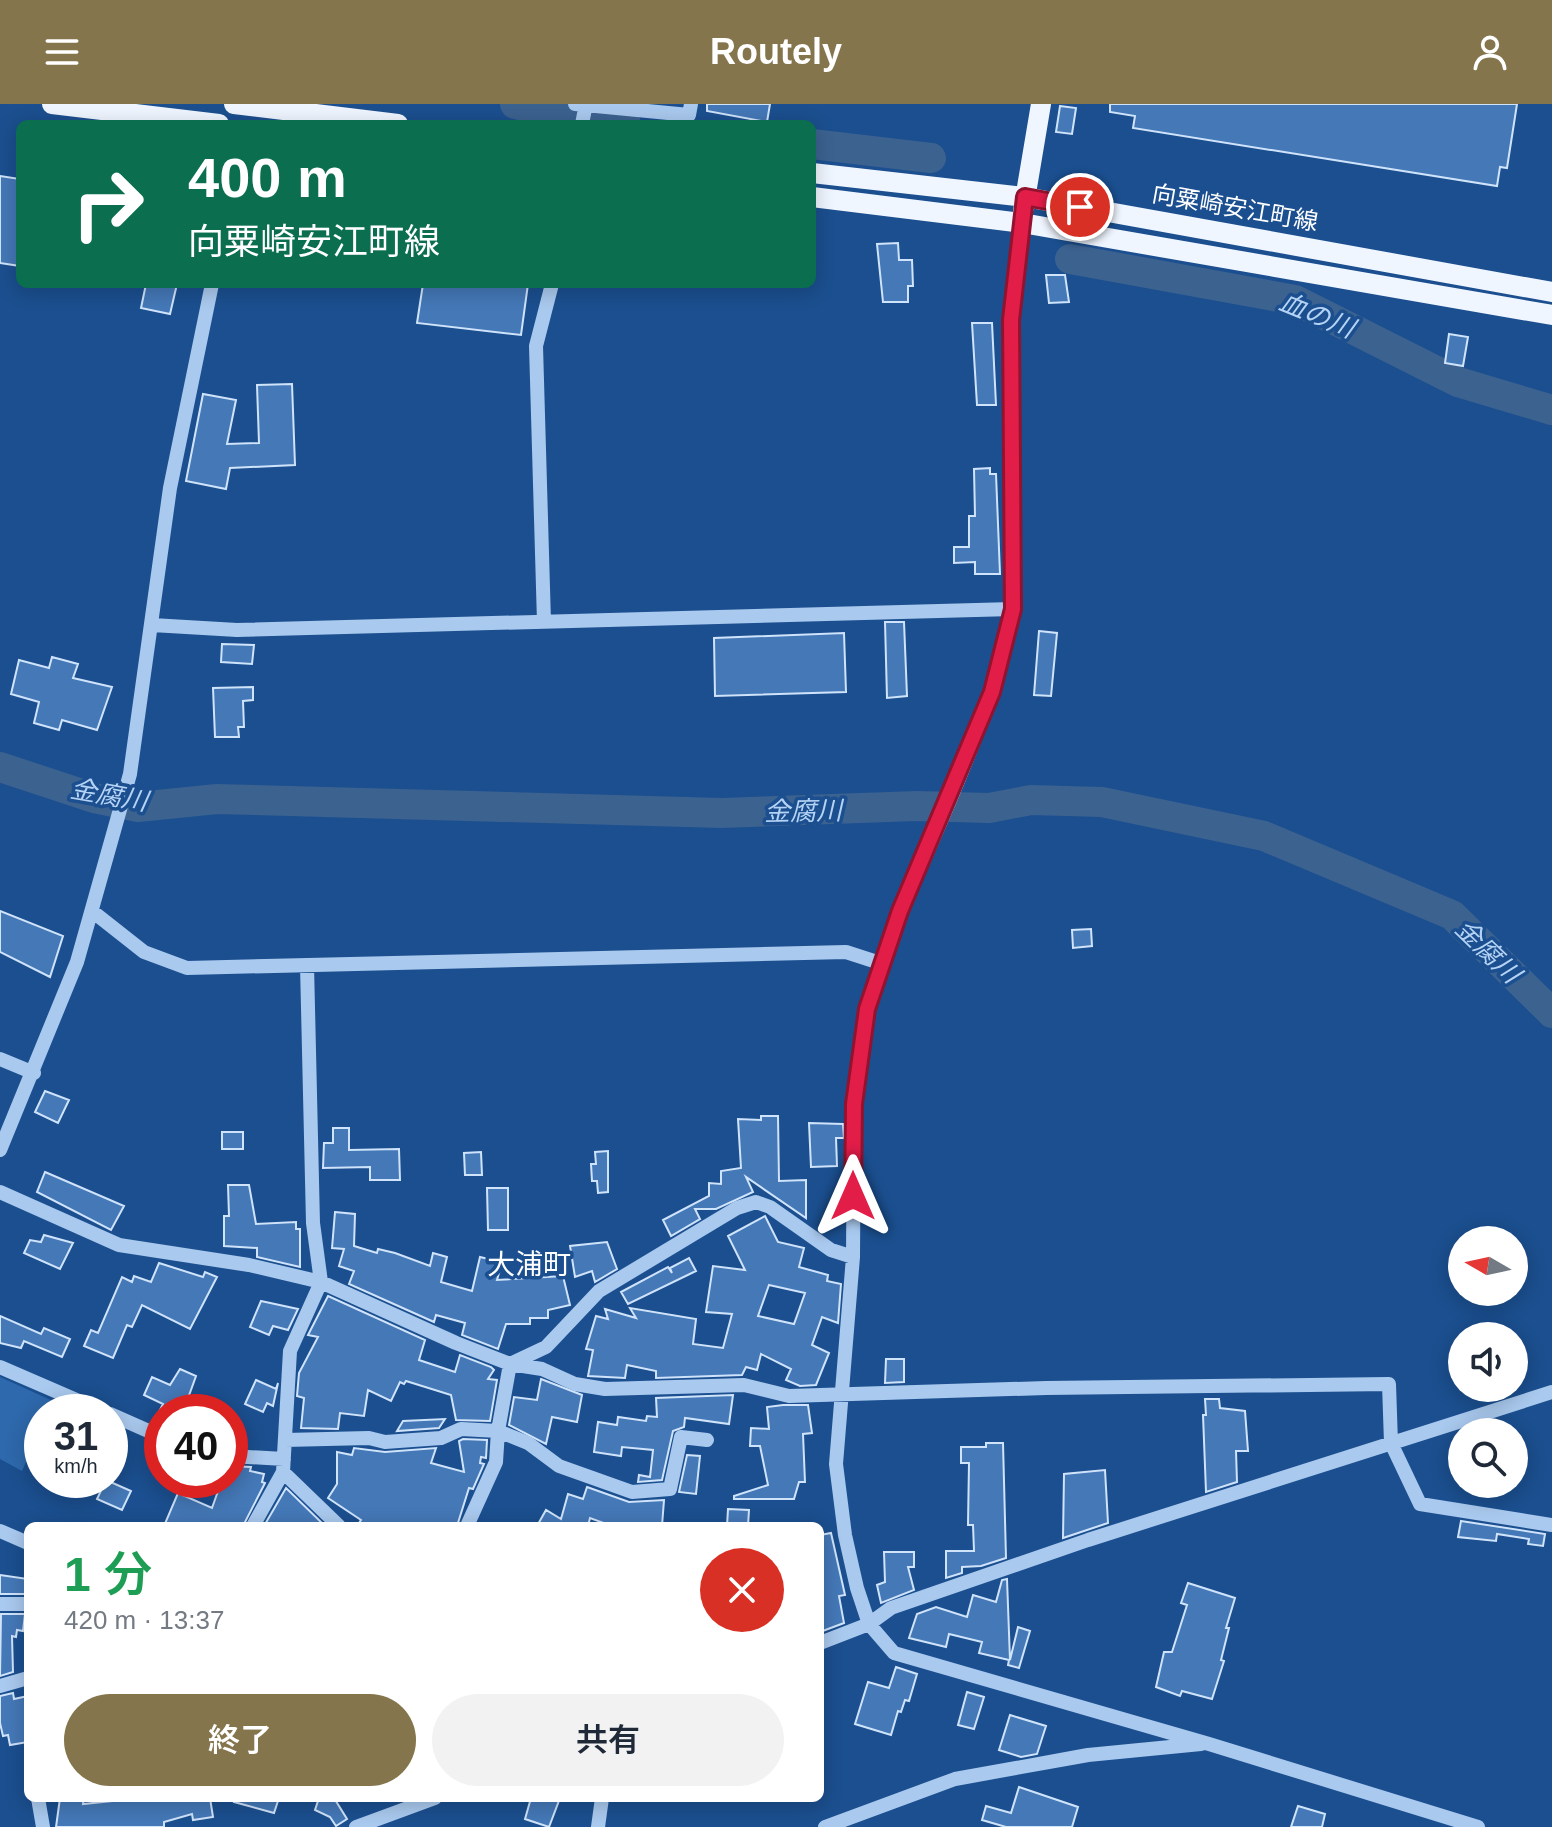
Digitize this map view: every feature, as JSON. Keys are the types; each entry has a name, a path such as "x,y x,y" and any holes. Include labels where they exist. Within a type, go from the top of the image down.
{"main road":[{"path":"52,104 186,120"},
{"path":"234,104 253,112 350,120"},
{"path":"1022,223 1041,104"},
{"name":"向粟崎安江町線","path":"816,173 1025,197 1552,292"},
{"path":"816,197 1022,223 1552,315"}],"street":[{"path":"583,106 689,115 691,104"},
{"path":"1022,223 1011,320 1013,609 992,692 880,963 867,1009 854,1104 853,1257 836,1464 857,1588 869,1624 894,1653 1209,1744 1478,1827"},
{"path":"0,1150 34,1073 92,911 130,774 170,488 211,288"},
{"path":"544,622 536,346 551,288"},
{"path":"152,625 237,630 1013,609"},
{"path":"92,911 144,952 187,968 846,952 880,963"},
{"path":"255,1522 283,1465 290,1351 321,1282 313,1223 307,965"},
{"path":"0,1059 34,1073"},
{"path":"0,1192 119,1245 249,1265 321,1282 510,1364 542,1369 575,1384 605,1389 744,1385 789,1396 1389,1384 1391,1443 1420,1504 1552,1525"},
{"path":"510,1364 546,1347 599,1291 737,1208 756,1202 770,1207 831,1250 853,1257"},
{"path":"469,1522 496,1462 498,1431 510,1364"},
{"path":"0,1367 62,1394"},
{"path":"824,1641 869,1624 891,1608 1552,1392"},
{"path":"285,1440 369,1438 385,1442 441,1438 461,1429 498,1431 528,1443 559,1466 632,1492 670,1489 681,1437 707,1440"},
{"path":"248,1459 283,1465 335,1522"},
{"path":"0,1531 24,1541"},
{"path":"0,1604 24,1604"},
{"path":"0,1686 24,1679"},
{"path":"825,1827 908,1794 980,1774 1088,1755 1209,1744"},
{"path":"39,1802 43,1827"},
{"path":"356,1827 424,1802"},
{"path":"598,1827 601,1802"}],"shaded area":[{"path":"0,1377 38,1394 24,1394 22,1471 0,1459"}],"building":[{"path":"707,104 770,104 767,120 707,111"},
{"path":"1110,104 1517,104 1507,168 1500,167 1497,186 1133,128 1135,116 1110,112"},
{"path":"1060,106 1076,108 1072,134 1056,132"},
{"path":"0,176 16,178 16,265 0,263"},
{"path":"898,243 899,260 912,260 913,286 908,286 908,302 883,302 877,244"},
{"path":"1046,275 1065,275 1069,302 1049,303"},
{"path":"145,288 176,288 170,314 141,308"},
{"path":"422,288 527,288 521,335 417,323"},
{"path":"972,323 992,323 996,405 977,405"},
{"path":"1449,334 1468,337 1463,366 1445,363"},
{"path":"292,384 295,465 230,468 226,489 186,481 203,394 236,400 227,444 259,443 257,385"},
{"path":"990,468 990,474 996,474 1000,574 975,574 975,562 954,563 954,547 969,547 969,516 975,516 974,469"},
{"path":"885,622 904,622 907,696 887,698"},
{"path":"1039,631 1057,633 1051,696 1034,695"},
{"path":"844,633 846,692 715,696 714,638"},
{"path":"222,644 254,645 252,664 221,662"},
{"path":"52,657 78,664 73,678 112,687 97,730 62,720 59,730 34,723 39,702 11,694 19,660 49,668"},
{"path":"253,687 253,700 243,701 244,727 238,727 239,737 215,737 213,688"},
{"path":"0,911 63,936 50,977 0,952"},
{"path":"1091,929 1092,946 1073,948 1072,930"},
{"path":"45,1091 69,1100 58,1123 35,1112"},
{"path":"761,1116 778,1116 779,1181 806,1180 806,1218 746,1177 753,1192 716,1209 695,1209 700,1219 671,1236 663,1220 709,1196 709,1183 721,1184 721,1171 741,1168 738,1119 761,1120"},
{"path":"809,1123 843,1124 844,1138 836,1138 837,1166 811,1167"},
{"path":"333,1128 349,1128 349,1150 399,1149 400,1180 370,1180 370,1167 323,1168 324,1143 333,1143"},
{"path":"222,1132 243,1132 243,1149 222,1149"},
{"path":"608,1151 608,1192 598,1193 597,1181 592,1181 591,1164 596,1164 595,1152"},
{"path":"481,1152 482,1175 465,1175 464,1153"},
{"path":"45,1172 124,1206 111,1230 37,1192"},
{"path":"228,1185 249,1185 256,1224 296,1222 296,1229 300,1229 300,1267 257,1257 257,1248 224,1246 224,1216 229,1216"},
{"path":"487,1188 508,1188 508,1230 488,1230"},
{"path":"335,1212 355,1214 354,1246 377,1253 378,1249 395,1253 430,1266 433,1253 447,1257 441,1282 472,1291 480,1257 497,1261 496,1265 501,1266 497,1280 563,1276 570,1305 548,1310 548,1318 530,1318 530,1324 506,1324 498,1349 462,1335 465,1323 436,1315 434,1322 349,1284 354,1271 339,1266 344,1249 332,1248"},
{"path":"765,1216 778,1242 804,1248 799,1267 828,1275 827,1281 841,1284 838,1323 822,1317 812,1345 829,1353 816,1385 800,1386 786,1380 791,1369 761,1354 757,1370 746,1367 742,1375 656,1378 656,1371 627,1365 625,1378 588,1376 593,1350 586,1349 596,1316 608,1319 605,1309 636,1318 630,1308 696,1319 693,1344 723,1348 732,1314 706,1312 713,1266 745,1270 728,1236","holes":["769,1285 805,1293 794,1324 758,1316"]},
{"path":"44,1235 73,1243 60,1269 24,1253 30,1240 41,1242"},
{"path":"607,1242 617,1269 595,1282 592,1271 575,1277 570,1246"},
{"path":"689,1258 696,1271 628,1304 621,1292 668,1267 672,1273 670,1268"},
{"path":"159,1263 203,1277 205,1272 217,1277 190,1329 142,1305 132,1327 127,1325 113,1358 84,1346 91,1330 98,1333 122,1277 132,1282 134,1276 151,1282"},
{"path":"328,1296 425,1340 419,1360 455,1372 460,1355 491,1367 494,1370 488,1379 497,1380 490,1421 456,1420 451,1395 406,1381 404,1384 400,1382 391,1401 368,1390 364,1416 340,1413 338,1429 301,1428 304,1398 297,1396 299,1373 318,1337 308,1335"},
{"path":"261,1301 298,1309 288,1330 273,1326 269,1335 250,1327"},
{"path":"0,1316 41,1334 44,1328 70,1339 62,1357 24,1341 21,1348 0,1343"},
{"path":"886,1359 904,1359 904,1382 885,1383"},
{"path":"180,1369 196,1376 190,1394 144,1394 152,1377 170,1385"},
{"path":"541,1379 582,1395 577,1422 552,1417 546,1444 509,1425 514,1397 537,1400"},
{"path":"256,1380 276,1389 278,1383 273,1406 267,1403 263,1412 248,1405"},
{"path":"733,1395 729,1424 685,1418 684,1427 673,1431 662,1480 638,1482 639,1475 650,1477 653,1450 622,1447 621,1456 594,1452 598,1422 617,1425 618,1417 646,1421 647,1416 657,1417 656,1398"},
{"path":"1205,1399 1219,1399 1220,1408 1245,1411 1248,1451 1236,1451 1237,1482 1206,1492 1203,1415 1206,1415"},
{"path":"808,1405 812,1433 803,1434 805,1482 799,1482 794,1499 734,1499 734,1496 768,1485 760,1446 750,1446 751,1428 769,1429 767,1407"},
{"path":"445,1419 439,1428 397,1431 403,1421"},
{"path":"487,1440 486,1458 481,1457 480,1463 484,1464 473,1489 469,1488 458,1522 360,1522 328,1498 337,1484 337,1452 352,1455 354,1448 385,1452 436,1448 431,1463 464,1472 459,1441"},
{"path":"986,1443 1003,1443 1006,1558 981,1566 962,1567 962,1573 946,1578 946,1551 974,1551 973,1525 968,1525 969,1463 961,1463 961,1447 986,1447"},
{"path":"687,1455 700,1456 696,1494 679,1492"},
{"path":"248,1467 251,1467 250,1471 264,1474 262,1482 265,1483 245,1522 166,1522 176,1498 189,1498 212,1508 216,1498 248,1498"},
{"path":"1105,1470 1108,1523 1063,1538 1064,1474"},
{"path":"587,1487 629,1502 664,1500 662,1522 601,1522 590,1518 589,1522 539,1522 546,1510 561,1519 568,1494 583,1499"},
{"path":"286,1488 321,1522 266,1522"},
{"path":"97,1498 128,1498 122,1510"},
{"path":"728,1509 749,1510 748,1522 727,1522"},
{"path":"1461,1521 1545,1534 1543,1546 1528,1544 1529,1539 1497,1534 1496,1541 1458,1537"},
{"path":"831,1533 845,1595 839,1596 844,1623 824,1630 824,1534"},
{"path":"884,1552 914,1552 914,1567 908,1567 914,1590 881,1603 877,1585 885,1582"},
{"path":"0,1575 24,1578 24,1594 0,1594"},
{"path":"1007,1579 1010,1660 1018,1627 1030,1631 1019,1668 1008,1665 1009,1660 979,1653 982,1642 949,1634 946,1647 909,1638 917,1614 936,1607 967,1617 973,1595 996,1602 1002,1580"},
{"path":"1188,1583 1235,1598 1226,1628 1229,1628 1221,1660 1224,1661 1212,1699 1182,1691 1180,1696 1156,1687 1164,1652 1172,1652 1187,1605 1181,1603"},
{"path":"1,1614 24,1614 23,1631 17,1630 16,1637 12,1636 13,1672 0,1676"},
{"path":"896,1667 917,1674 909,1701 905,1700 901,1712 898,1711 891,1735 855,1724 868,1682 889,1688"},
{"path":"967,1692 984,1697 974,1729 958,1725"},
{"path":"13,1693 14,1699 24,1697 24,1743 10,1745 8,1735 3,1736 0,1696"},
{"path":"1010,1715 1046,1726 1037,1754 1021,1757 999,1750"},
{"path":"1019,1787 1078,1807 1072,1827 1006,1827 982,1820 986,1806 1011,1813"},
{"path":"59,1802 211,1802 213,1817 193,1820 192,1814 164,1822 164,1827 56,1827"},
{"path":"234,1802 278,1802 274,1813"},
{"path":"318,1802 336,1802 347,1819 336,1826 330,1817 315,1810"},
{"path":"530,1802 558,1802 549,1827 525,1819"},
{"path":"1298,1806 1325,1814 1322,1827 1291,1827"}],"waterway":[{"name":"血の川","path":"515,104 593,120"},
{"name":"血の川","path":"816,144 931,158"},
{"name":"血の川","path":"1070,259 1295,300 1458,382 1552,410"},
{"name":"金腐川","path":"0,767 94,798 138,807 217,799 722,813 917,806 989,808 1031,800 1102,802 1264,836 1452,915 1552,1013"}],"district":[{"name":"大浦町","path":"529,1264"}],"route":[{"path":"853,1196 854,1104 867,1009 900,911 992,692 1013,609 1011,320 1025,197 1080,207"}]}
